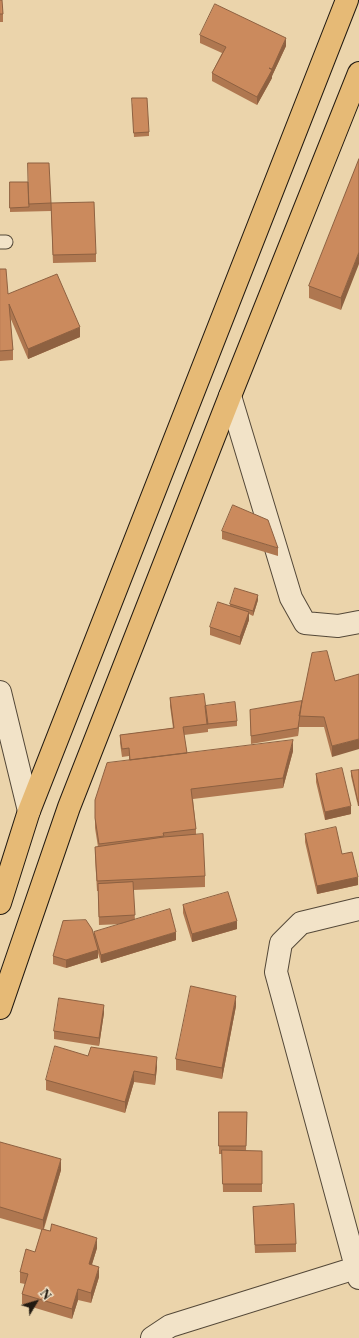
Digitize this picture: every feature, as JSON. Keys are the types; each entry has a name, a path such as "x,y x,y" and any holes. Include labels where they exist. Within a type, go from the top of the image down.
{"highway":[{"path":"0,903 29,811 347,0"},
{"path":"0,1008 69,807 230,396 359,73"}],"street":[{"path":"230,396 291,598 305,623 338,626 359,622"},
{"path":"0,692 29,811"},
{"path":"152,1338 170,1326 358,1271 276,972 281,943 301,923 359,909"}],"building":[{"path":"0,0 2,0 3,14 0,14"},
{"path":"215,4 286,38 272,69 269,68 272,70 257,97 212,73 226,47 200,35"},
{"path":"132,98 147,98 149,132 134,133"},
{"path":"359,159 359,252 341,298 309,286"},
{"path":"28,163 49,163 51,203 29,204"},
{"path":"10,182 28,182 29,207 10,208"},
{"path":"94,202 96,254 53,255 51,203"},
{"path":"0,269 6,269 8,294 57,274 80,327 28,349 9,304 13,350 0,351"},
{"path":"233,505 268,520 278,548 222,531"},
{"path":"235,588 258,595 253,611 230,604"},
{"path":"218,602 249,612 240,637 210,627"},
{"path":"327,651 335,681 359,674 359,739 332,746 324,717 299,716 312,653"},
{"path":"204,694 208,724 183,727 187,753 130,760 129,748 122,749 120,735 174,728 170,698"},
{"path":"302,701 298,728 251,736 250,710"},
{"path":"235,702 237,721 207,724 205,706"},
{"path":"293,740 283,778 191,789 196,829 163,833 164,836 99,844 95,818 95,800 107,763"},
{"path":"342,768 351,806 325,812 316,774"},
{"path":"359,770 359,802 358,802 351,771"},
{"path":"336,827 342,854 352,852 358,877 317,886 305,834"},
{"path":"203,834 205,876 97,881 95,847 164,837"},
{"path":"133,882 135,915 99,917 98,884"},
{"path":"228,892 237,921 192,934 183,905"},
{"path":"170,909 176,932 101,955 94,932"},
{"path":"86,920 92,929 98,950 66,960 53,956 63,921"},
{"path":"191,986 236,996 222,1068 176,1059"},
{"path":"59,998 104,1005 99,1038 54,1031"},
{"path":"55,1046 88,1056 91,1047 157,1057 155,1075 134,1071 125,1102 46,1080"},
{"path":"219,1112 247,1112 246,1146 219,1146"},
{"path":"0,1142 61,1159 43,1220 0,1207"},
{"path":"222,1150 262,1151 262,1184 223,1184"},
{"path":"294,1204 296,1244 255,1245 253,1207"},
{"path":"52,1224 97,1238 89,1264 99,1267 91,1293 78,1289 72,1309 22,1294 28,1274 20,1272 26,1249 35,1252 42,1229 50,1231"}]}
